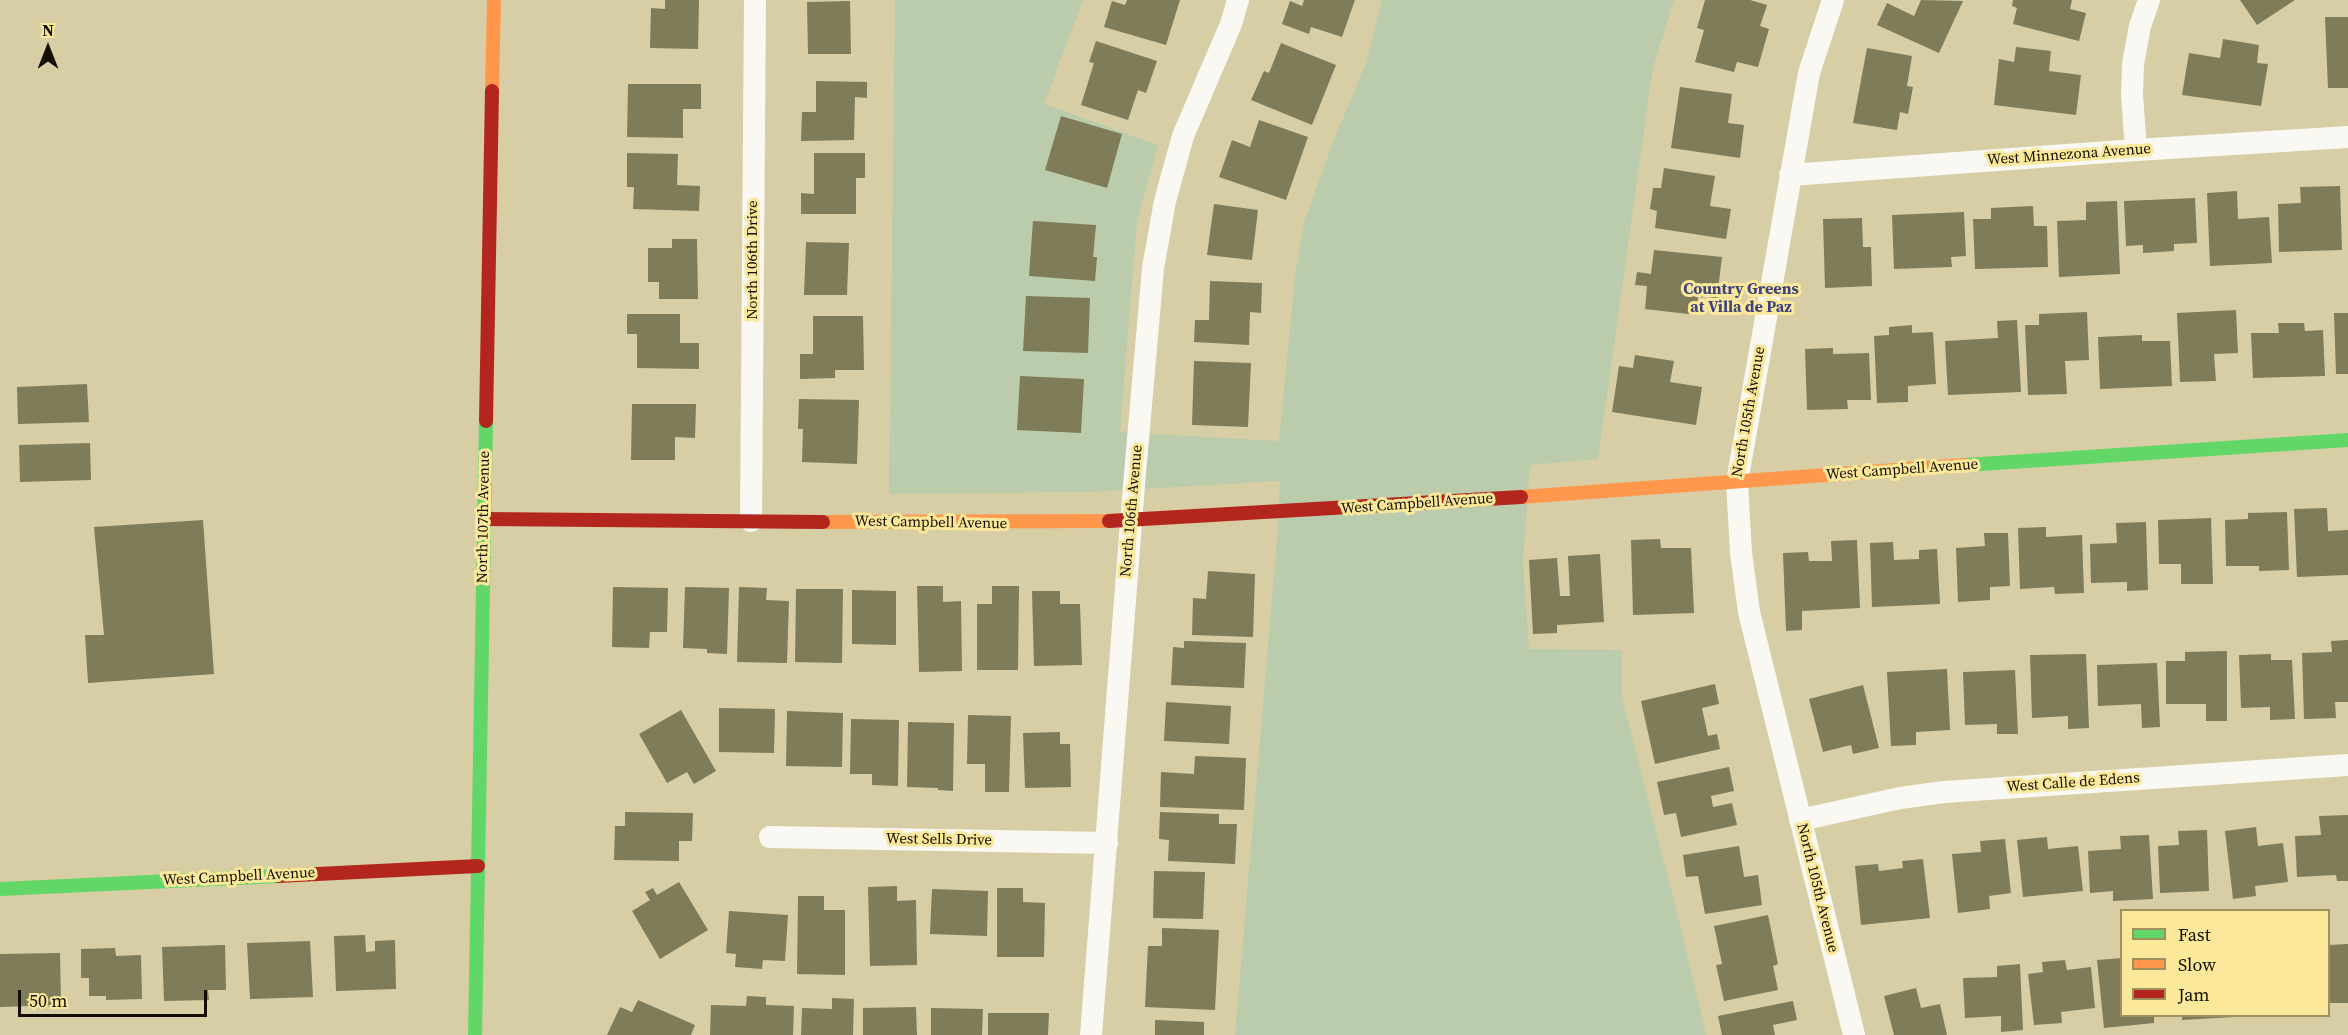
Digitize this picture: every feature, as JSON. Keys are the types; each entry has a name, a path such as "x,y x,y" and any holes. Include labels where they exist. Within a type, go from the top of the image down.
{"street":[{"name":"North 107th Avenue","path":"476,1035 494,0"},
{"name":"North 106th Drive","path":"751,521 755,0"},
{"name":"North 106th Avenue","path":"1091,1035 1153,268 1165,201 1183,136 1231,24 1238,0"},
{"name":"North 105th Avenue","path":"1833,0 1809,73 1737,482 1741,553 1749,612 1854,1035"},
{"path":"2136,150 2132,95 2133,64 2140,26 2149,0"},
{"name":"West Minnezona Avenue","path":"1790,175 2348,137"},
{"name":"West Campbell Avenue","path":"484,519 1022,524 1131,521 1267,514 2348,440"},
{"name":"West Calle de Edens","path":"1800,820 1900,798 1944,792 2348,765"},
{"name":"West Sells Drive","path":"770,837 1107,843"},
{"name":"West Campbell Avenue","path":"0,889 478,866"}],"green space":[{"path":"895,0 1083,0 1044,104 1158,145 1137,221 1120,432 1279,441 1295,276 1304,222 1333,142 1366,63 1382,0 1674,0 1653,67 1598,459 1530,465 1523,561 1529,649 1622,650 1622,698 1706,1035 1235,1035 1280,481 1091,492 889,494"}],"building":[{"path":"665,0 699,0 698,49 650,48 651,8 665,9"},
{"path":"1127,0 1180,0 1166,45 1104,27 1112,1 1125,5"},
{"path":"1304,0 1355,0 1342,37 1311,27 1309,34 1282,24 1290,1 1302,6"},
{"path":"1705,0 1750,0 1767,5 1760,26 1769,29 1758,67 1737,62 1734,72 1695,62 1704,30 1697,28"},
{"path":"1921,0 1963,1 1939,53 1877,25 1887,3 1914,16"},
{"path":"2013,0 2072,0 2070,9 2086,13 2079,41 2013,24 2017,8 2012,6"},
{"path":"2240,0 2295,0 2257,25"},
{"path":"850,1 851,54 808,54 807,2"},
{"path":"2325,17 2348,17 2348,88 2328,88"},
{"path":"2223,39 2259,45 2257,63 2268,64 2261,106 2182,95 2189,53 2220,58"},
{"path":"1096,41 1157,61 1146,93 1138,90 1128,120 1081,105 1094,63 1089,62"},
{"path":"1281,43 1336,65 1312,125 1251,100 1264,71 1269,73"},
{"path":"2016,47 2051,51 2049,71 2081,75 2076,115 1994,105 1999,59 2014,62"},
{"path":"1867,48 1912,56 1907,86 1913,87 1908,114 1900,112 1897,130 1853,123"},
{"path":"816,81 867,82 867,98 855,97 854,140 801,141 802,112 816,112"},
{"path":"628,84 701,84 701,109 683,109 683,138 627,137"},
{"path":"1680,87 1732,94 1728,123 1744,125 1740,158 1671,148"},
{"path":"1061,116 1122,134 1107,188 1045,170"},
{"path":"1259,120 1308,137 1286,200 1219,177 1232,140 1250,147"},
{"path":"627,153 678,154 677,185 700,186 699,211 633,209 634,187 627,187"},
{"path":"814,153 865,153 865,178 856,178 856,214 801,214 801,193 814,194"},
{"path":"1664,168 1715,176 1710,206 1731,209 1726,239 1655,228 1657,211 1650,209 1653,188 1661,188"},
{"path":"2340,186 2342,250 2279,252 2278,204 2301,203 2300,187"},
{"path":"2237,191 2238,219 2269,217 2272,263 2210,266 2207,193"},
{"path":"2195,198 2197,243 2174,244 2174,251 2143,253 2143,245 2126,246 2124,201"},
{"path":"2117,201 2120,274 2059,277 2057,221 2086,220 2086,202"},
{"path":"1214,204 1258,210 1252,260 1207,255"},
{"path":"2033,206 2034,226 2047,226 2048,267 1975,269 1973,219 1991,219 1991,208"},
{"path":"1964,212 1966,256 1951,257 1952,267 1894,269 1892,215"},
{"path":"1862,218 1863,247 1871,247 1872,286 1825,288 1823,219"},
{"path":"1033,221 1096,225 1093,257 1097,257 1095,281 1029,276"},
{"path":"672,239 697,239 698,299 659,299 659,282 648,282 648,248 672,248"},
{"path":"806,242 849,243 847,295 804,295"},
{"path":"1654,250 1722,257 1717,298 1698,296 1697,315 1645,309 1647,286 1635,285 1637,272 1651,274"},
{"path":"1210,281 1262,283 1261,313 1250,312 1249,345 1194,342 1195,320 1209,320"},
{"path":"1026,296 1090,298 1088,353 1023,351"},
{"path":"2236,310 2238,353 2214,354 2216,381 2180,382 2177,313"},
{"path":"2087,312 2089,360 2065,361 2067,394 2028,395 2025,325 2039,325 2039,314"},
{"path":"2334,313 2348,313 2348,374 2336,374"},
{"path":"627,314 680,314 680,343 699,343 699,369 637,368 637,334 627,334"},
{"path":"813,316 863,316 864,370 835,370 835,378 800,379 800,354 813,354"},
{"path":"2017,320 2021,392 1948,395 1945,341 1998,338 1997,321"},
{"path":"2278,323 2304,323 2305,331 2323,330 2325,376 2253,378 2251,333 2279,333"},
{"path":"1912,325 1912,333 1933,332 1936,384 1908,386 1908,402 1877,403 1874,336 1889,335 1889,327"},
{"path":"2142,335 2142,341 2170,341 2172,386 2100,389 2098,337"},
{"path":"1833,348 1833,354 1869,353 1871,400 1847,400 1848,409 1807,410 1805,349"},
{"path":"1635,355 1674,361 1670,382 1702,387 1696,425 1612,412 1619,366 1633,368"},
{"path":"1194,361 1251,363 1248,427 1192,425"},
{"path":"1020,376 1084,379 1081,433 1017,430"},
{"path":"87,384 89,422 18,424 17,387"},
{"path":"799,399 859,400 857,464 802,462 803,429 798,429"},
{"path":"632,404 696,404 695,438 675,437 675,460 631,460"},
{"path":"90,443 91,480 20,482 19,445"},
{"path":"2327,508 2328,531 2348,530 2348,575 2297,577 2294,509"},
{"path":"2287,512 2289,570 2259,571 2259,566 2226,566 2225,520 2248,519 2248,513"},
{"path":"2211,518 2213,584 2181,584 2181,564 2159,564 2158,520"},
{"path":"203,520 214,674 88,683 85,635 104,635 94,527"},
{"path":"2146,522 2148,590 2127,591 2127,582 2091,583 2090,544 2117,543 2116,523"},
{"path":"2046,527 2046,537 2082,535 2084,593 2055,594 2054,587 2020,589 2018,528"},
{"path":"1984,533 2008,533 2010,586 1990,587 1990,600 1958,602 1956,548 1985,546"},
{"path":"1660,539 1661,548 1691,548 1694,613 1633,615 1631,540"},
{"path":"1857,540 1860,608 1802,611 1802,630 1786,631 1783,553 1808,552 1809,561 1832,561 1831,541"},
{"path":"1893,542 1894,560 1919,559 1919,550 1937,549 1940,604 1872,607 1870,543"},
{"path":"1600,554 1604,622 1557,625 1557,633 1533,634 1529,560 1557,558 1560,596 1570,596 1568,556"},
{"path":"1208,571 1255,574 1253,637 1192,635 1193,598 1206,599"},
{"path":"917,586 943,586 943,602 961,601 962,671 919,672"},
{"path":"992,586 1019,586 1018,670 977,670 977,604 992,604"},
{"path":"613,587 668,588 667,632 650,632 649,648 612,647"},
{"path":"685,587 729,588 727,654 707,653 707,649 683,648"},
{"path":"739,587 767,588 766,600 789,601 787,663 737,662"},
{"path":"796,589 843,589 842,663 795,662"},
{"path":"852,590 896,591 896,645 852,644"},
{"path":"1032,591 1060,591 1060,604 1080,604 1082,665 1034,666"},
{"path":"2348,640 2348,702 2335,702 2336,718 2304,719 2302,653 2332,652 2331,641"},
{"path":"1184,641 1246,643 1244,688 1171,685 1173,647 1184,648"},
{"path":"2227,651 2227,721 2206,721 2206,704 2166,704 2166,661 2185,661 2185,652"},
{"path":"2086,654 2089,728 2068,729 2068,716 2032,718 2030,655"},
{"path":"2271,654 2271,660 2292,660 2295,719 2270,720 2270,707 2241,708 2239,655"},
{"path":"2157,663 2160,727 2142,728 2141,704 2098,706 2097,665"},
{"path":"1947,669 1950,730 1916,732 1916,745 1891,746 1887,672"},
{"path":"2015,670 2018,734 1997,734 1997,724 1965,725 1963,672"},
{"path":"1715,684 1719,704 1702,708 1708,736 1717,734 1720,749 1655,764 1641,701"},
{"path":"1863,685 1879,748 1853,754 1851,745 1823,752 1809,699"},
{"path":"1166,702 1231,706 1229,744 1164,741"},
{"path":"719,708 775,709 774,753 719,752"},
{"path":"681,710 716,771 694,784 687,772 667,783 639,734"},
{"path":"787,711 843,713 842,767 786,766"},
{"path":"968,715 1011,716 1009,792 985,792 985,764 967,764"},
{"path":"851,719 899,720 898,786 872,785 872,774 850,774"},
{"path":"908,722 954,723 953,791 907,787"},
{"path":"1060,732 1060,744 1070,744 1071,787 1025,788 1023,733"},
{"path":"1195,756 1246,758 1244,810 1160,807 1161,772 1194,774"},
{"path":"1729,767 1734,791 1711,796 1713,807 1732,803 1737,825 1681,837 1676,813 1664,815 1657,782"},
{"path":"625,812 693,813 692,841 679,841 679,861 614,860 615,826 625,826"},
{"path":"1160,812 1219,814 1219,824 1237,824 1235,864 1168,861 1169,840 1159,839"},
{"path":"2348,815 2348,881 2337,881 2336,875 2297,877 2295,836 2321,835 2319,816"},
{"path":"2256,827 2258,846 2283,843 2288,882 2255,886 2256,896 2233,899 2225,831"},
{"path":"2207,830 2209,891 2160,893 2158,846 2179,845 2178,831"},
{"path":"2149,835 2153,899 2113,901 2113,891 2090,893 2088,851 2121,849 2120,836"},
{"path":"2047,837 2048,849 2078,846 2083,891 2023,897 2017,840"},
{"path":"2005,839 2011,893 1989,896 1990,909 1958,913 1952,854 1981,852 1980,841"},
{"path":"1739,846 1744,877 1758,875 1762,905 1705,914 1698,876 1686,877 1683,855"},
{"path":"1923,859 1930,918 1861,925 1855,866 1878,864 1879,871 1903,868 1902,861"},
{"path":"1154,871 1205,872 1203,919 1153,918"},
{"path":"679,882 708,930 660,959 632,911 650,900 645,892 653,888 657,895"},
{"path":"897,886 897,901 916,900 917,965 870,966 868,887"},
{"path":"997,888 1023,888 1023,902 1045,903 1044,957 997,957"},
{"path":"932,889 988,891 987,936 930,934"},
{"path":"798,896 824,896 824,910 845,910 845,975 797,974"},
{"path":"729,911 788,915 785,961 763,960 762,969 735,967 736,954 726,953"},
{"path":"1768,915 1778,964 1773,966 1778,990 1724,1001 1716,965 1722,964 1714,926"},
{"path":"1162,928 1219,930 1215,1010 1145,1007 1148,946 1162,946"},
{"path":"365,935 366,952 375,951 375,941 395,940 396,989 336,991 334,936"},
{"path":"310,941 313,997 250,999 247,943"},
{"path":"2348,944 2348,1003 2330,1003 2330,945"},
{"path":"225,945 226,990 208,990 209,1000 164,1001 162,947"},
{"path":"115,948 116,956 141,955 142,999 106,1000 106,996 89,996 89,978 81,978 81,949"},
{"path":"60,953 61,1005 0,1007 0,954"},
{"path":"2120,958 2120,1017 2154,1017 2154,1023 2104,1028 2097,960"},
{"path":"2065,960 2067,970 2091,967 2095,1008 2061,1012 2062,1023 2034,1025 2028,974 2043,972 2042,962"},
{"path":"2020,964 2023,1030 2001,1032 2001,1016 1965,1018 1963,978 1997,977 1997,966"},
{"path":"1916,988 1921,1008 1940,1004 1947,1035 1894,1035 1884,996"},
{"path":"747,996 766,997 766,1005 794,1006 793,1035 710,1035 711,1005 746,1006"},
{"path":"832,998 854,999 853,1035 801,1035 802,1008 832,1009"},
{"path":"638,1000 695,1025 691,1035 607,1035 620,1007 632,1012"},
{"path":"1793,1001 1797,1020 1773,1025 1775,1035 1722,1035 1718,1016"},
{"path":"916,1007 917,1035 863,1035 863,1008"},
{"path":"931,1008 983,1009 982,1035 931,1035"},
{"path":"988,1013 1049,1013 1048,1035 988,1035"},
{"path":"2182,1017 2234,1017 2182,1020"},
{"path":"1155,1020 1204,1022 1204,1035 1155,1035"}],"traffic: fast":[{"path":"475,1035 486,421"},
{"path":"1965,465 2348,440"},
{"path":"0,889 278,876"}],"traffic: slow":[{"path":"492,91 494,0"},
{"path":"1521,497 1965,465"},
{"path":"823,522 1109,521"}],"traffic: jam":[{"path":"486,421 492,91"},
{"path":"1109,521 1521,497"},
{"path":"484,519 823,522"},
{"path":"278,876 478,866"}],"district":[{"name":"Country Greens at Villa de Paz","path":"1741,299"}]}
